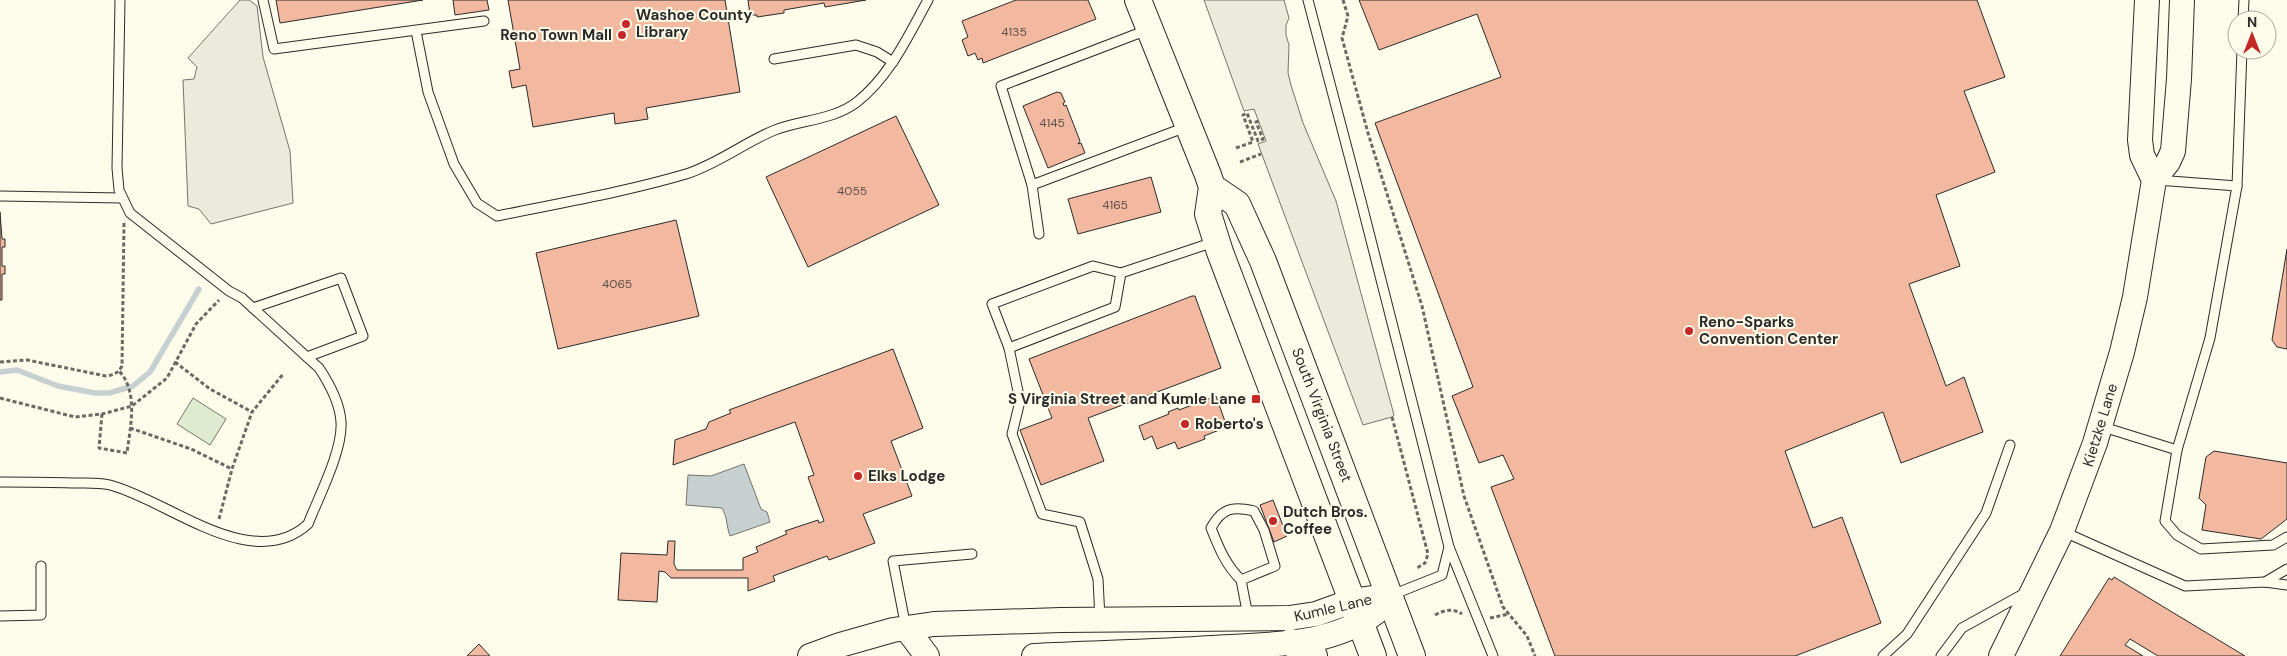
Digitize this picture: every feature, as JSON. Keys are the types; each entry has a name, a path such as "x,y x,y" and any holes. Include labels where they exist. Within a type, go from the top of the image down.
{"main road":[{"path":"1138,0 1212,188 1208,214 1216,241 1373,656"},
{"name":"South Virginia Street","path":"1212,188 1237,204 1263,261 1412,656"},
{"path":"1291,642 1301,651 1314,656"}],"street":[{"path":"2147,0 2140,140 2142,155 2154,180"},
{"name":"Kietzke Lane","path":"2001,656 2062,531 2081,482 2100,426 2136,297 2154,180 2168,162 2173,151 2179,79 2182,0"},
{"name":"Kumle Lane","path":"1034,656 1146,652 1316,639 1356,612 1390,596"},
{"name":"Kumle Lane","path":"810,656 840,645 906,628 934,624 1289,618 1316,614 1356,612"},
{"path":"906,628 926,656"}],"lane":[{"path":"0,482 109,485 216,532 236,538 270,541 286,538 298,533 308,524 341,438 341,420 327,380 319,368 253,308 130,213 122,198 119,190 117,168 120,0"},
{"path":"263,0 274,49 484,21"},
{"path":"416,30 428,92 454,164 477,202 497,216 688,173 772,131 794,123 822,118 855,104 876,86 893,62 928,0"},
{"path":"1308,0 1364,211 1449,547 1493,656"},
{"path":"1039,234 1032,185 1001,86 1150,29"},
{"path":"774,59 856,45 877,52 893,62"},
{"path":"2242,60 2237,186 2210,338 2177,450 2165,521 2177,535 2202,549 2273,545 2287,537"},
{"path":"1032,185 1188,126"},
{"path":"2154,180 2237,186"},
{"path":"0,196 122,198"},
{"path":"1100,620 1098,579 1080,522 1042,514 1012,434 1020,402 1009,348 992,304 1094,266 1121,273 1216,241"},
{"path":"1009,348 1115,307 1121,273"},
{"path":"253,308 341,278 363,336 307,357"},
{"path":"2100,426 2177,450"},
{"path":"1883,656 1907,634 1986,513 2010,445"},
{"path":"1241,580 1275,566 1264,530 1254,511 1237,507 1219,514 1211,528 1221,555 1241,580 1248,605 1248,619"},
{"path":"2062,531 2185,586 2265,582 2287,585"},
{"path":"1390,596 1442,575 1449,547"},
{"path":"906,628 893,561 972,554"},
{"path":"0,616 41,615 41,566"},
{"path":"2265,582 2287,569"},
{"path":"1941,656 1962,628 2036,587"}],"path":[{"path":"1342,0 1348,16 1342,38 1371,142 1422,306 1464,496 1503,607 1528,636 1535,656"},
{"path":"1236,148 1253,142 1243,115 1247,113 1258,141 1263,139 1256,122 1258,121"},
{"path":"1240,162 1261,154"},
{"path":"0,362 27,360 106,376 119,372 122,366 123,225 130,213"},
{"path":"0,398 75,417 102,414 132,406 167,378 196,324 229,291"},
{"path":"176,362 210,389 252,412"},
{"path":"102,414 99,448 127,453 132,406 126,382 119,372"},
{"path":"216,532 232,469 252,412 284,373"},
{"path":"1392,417 1428,554 1425,563 1418,568"},
{"path":"130,428 191,449 232,469"},
{"path":"1435,615 1443,610 1451,610 1460,612 1466,618"},
{"path":"1492,618 1509,614"}],"green space":[{"path":"193,398 226,419 210,445 177,424"}],"shaded area":[{"path":"240,0 249,0 257,6 263,57 290,151 293,203 211,224 199,209 188,206 183,80 194,79 197,67 188,58"},
{"path":"1204,0 1284,0 1289,18 1286,25 1286,35 1289,45 1288,73 1291,85 1303,123 1336,201 1394,415 1392,417 1363,425 1258,144 1266,141 1254,109 1244,111"},
{"path":"744,464 761,509 767,512 770,522 730,536 722,508 686,505 688,475 711,476"}],"building":[{"path":"276,0 423,0 280,23"},
{"path":"453,0 487,0 489,10 455,15"},
{"name":"Reno Town Mall","path":"508,0 725,0 740,92 646,108 648,119 615,124 614,113 533,127 526,85 512,88 509,71 520,69"},
{"path":"748,0 866,0 825,7 824,3 784,10 784,13 757,17 757,15 750,15"},
{"path":"1016,0 1088,0 1096,19 983,63 982,58 978,60 975,53 968,56 962,40 968,37 962,21"},
{"name":"Reno-Sparks Convention Center","path":"1359,0 1977,0 2005,77 1964,91 1995,172 1936,195 1960,266 1909,284 1946,386 1964,377 1983,432 1901,463 1883,412 1785,451 1813,528 1842,517 1881,623 1795,656 1555,656 1491,487 1514,479 1503,455 1479,463 1452,396 1473,387 1375,123 1501,77 1477,14 1379,50"},
{"path":"1057,92 1061,93 1065,102 1063,103 1064,106 1066,105 1080,141 1078,144 1081,143 1085,153 1048,168 1023,106"},
{"path":"896,116 939,205 808,267 766,177"},
{"path":"1151,177 1161,212 1078,234 1068,199"},
{"path":"0,212 2,239 5,239 5,247 2,247 2,266 5,266 5,274 2,274 2,300 0,300"},
{"path":"676,220 699,316 558,349 536,253"},
{"path":"2287,249 2287,349 2277,347 2272,340"},
{"path":"1195,296 1221,368 1088,418 1104,461 1041,485 1020,430 1052,418 1029,359"},
{"name":"Elks Lodge","path":"893,349 923,428 891,441 912,496 863,514 875,543 829,560 827,556 773,576 775,581 748,591 748,578 671,578 665,572 659,571 657,602 618,600 621,553 667,555 668,541 675,541 674,564 677,570 743,570 743,558 758,552 756,547 787,534 785,531 818,520 819,523 824,521 808,477 814,475 795,422 673,465 675,440 706,429 709,422 731,413 729,410"},
{"name":"Roberto's","path":"1216,396 1227,427 1204,436 1205,439 1178,449 1175,442 1157,449 1152,436 1144,440 1139,426 1169,414 1168,412 1178,408 1179,410"},
{"path":"2214,451 2287,463 2287,519 2261,539 2202,530 2206,505 2199,498 2206,457"},
{"name":"Dutch Bros. Coffee","path":"1273,500 1287,536 1274,542 1260,505"},
{"path":"2114,577 2245,656 2158,656 2130,639 2125,645 2143,656 2060,656 2109,578 2112,580"},
{"path":"479,644 490,656 467,656"}],"waterway":[{"path":"0,372 17,370 58,386 95,393 109,393 133,386 150,372 199,289"}],"place":[{"name":"Washoe County Library","path":"626,24"},
{"name":"Reno Town Mall","path":"622,35"},
{"name":"Reno-Sparks Convention Center","path":"1689,331"},
{"name":"S Virginia Street and Kumle Lane","path":"1256,399"},
{"name":"Roberto's","path":"1185,424"},
{"name":"Elks Lodge","path":"858,476"},
{"name":"Dutch Bros. Coffee","path":"1273,521"}]}
